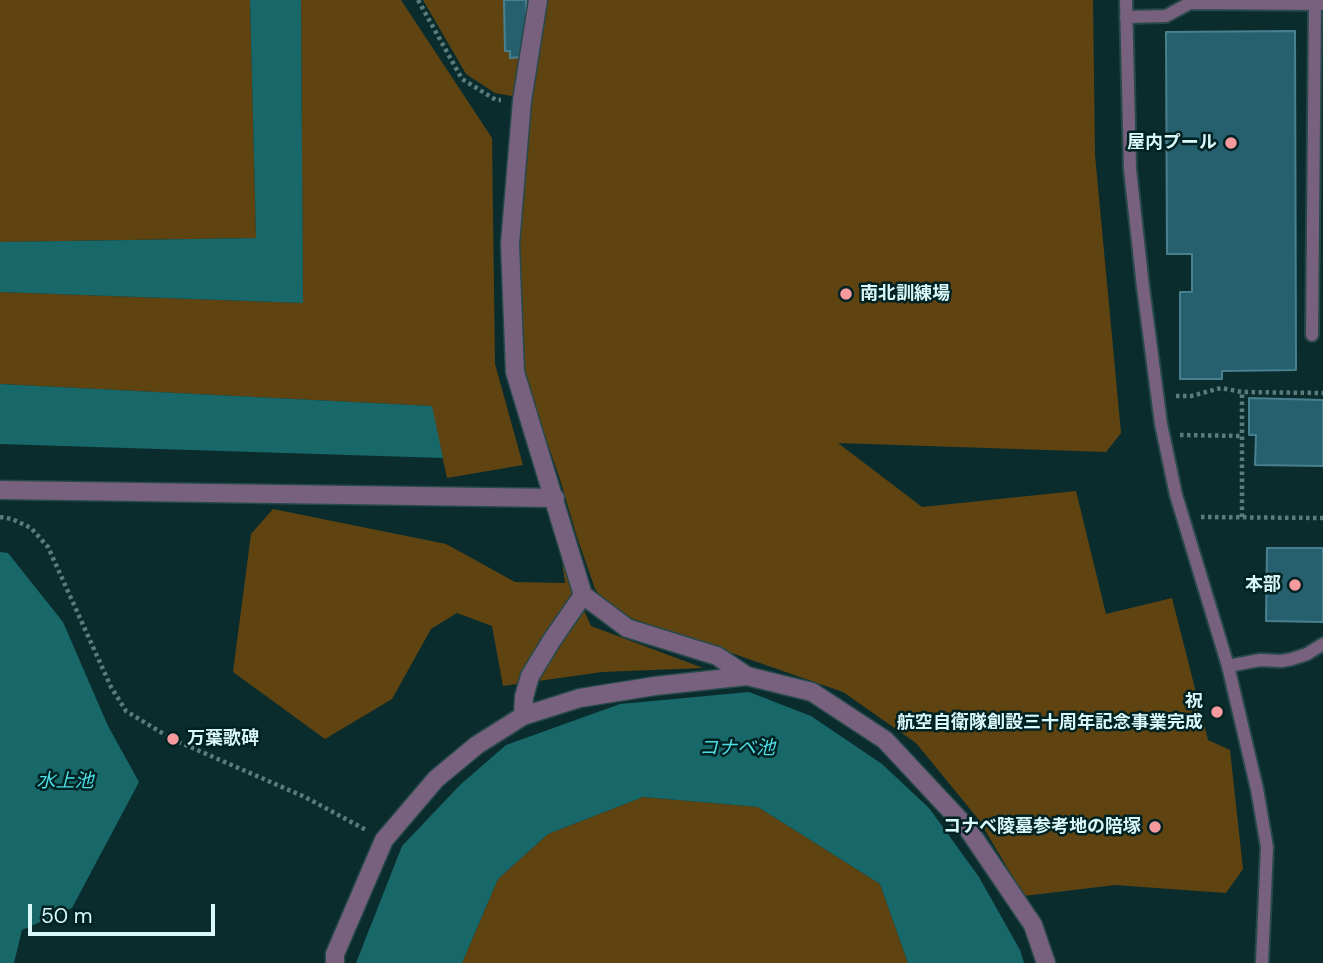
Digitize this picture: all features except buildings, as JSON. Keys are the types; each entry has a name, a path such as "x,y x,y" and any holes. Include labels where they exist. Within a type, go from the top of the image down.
{"street":[{"path":"538,0 522,102 510,244 515,372 583,595 627,628 717,656 747,676 812,692 885,740 968,829 1033,925 1045,963"},
{"path":"0,490 555,498"},
{"path":"523,716 524,697 530,676 583,595"},
{"path":"335,963 335,954 384,840 436,779 477,745 523,716 580,698 747,676"}],"lane":[{"path":"1126,0 1130,169 1157,396 1182,517 1228,666 1257,789 1267,847 1262,963"},
{"path":"1126,17 1166,16 1190,3 1319,4 1312,335"},
{"path":"1228,666 1260,660 1292,659 1323,644"}],"path":[{"path":"418,0 462,79 496,100 522,102"},
{"path":"1157,396 1191,396 1221,388 1242,393 1323,393"},
{"path":"1242,393 1242,517"},
{"path":"1163,435 1242,436"},
{"path":"0,517 12,519 31,528 48,547 111,687 126,711 172,739 305,797 384,840"},
{"path":"1182,517 1323,518"}],"shaded area":[{"path":"0,0 250,0 256,238 0,242"},
{"path":"301,0 401,0 492,138 495,364 523,465 447,478 431,406 0,384 0,292 303,303"},
{"path":"423,0 529,0 523,98 495,93 466,74"},
{"path":"548,0 1093,0 1095,155 1121,433 1106,452 838,443 922,507 1076,491 1106,614 1172,598 1208,740 1230,750 1243,869 1226,893 1115,885 1024,896 979,820 916,743 843,692 611,611 595,589 522,371 518,281 526,121"},
{"path":"273,509 446,544 515,582 565,583 562,561 591,626 703,668 602,672 503,686 492,626 457,613 431,629 392,699 325,739 233,672 251,534"},
{"path":"643,797 758,807 880,884 908,963 462,963 498,879 548,834"}],"water":[{"path":"250,0 301,0 303,303 0,292 0,242 256,238"},
{"path":"0,384 432,406 443,458 0,444"},
{"name":"水上池","path":"0,552 8,553 63,622 108,726 139,782 72,908 22,930 14,963 0,963"},
{"name":"コナベ池","path":"749,692 811,716 882,764 929,808 979,877 1020,950 1024,963 908,963 880,884 758,807 643,797 548,834 498,879 462,963 356,963 402,846 460,785 506,745 620,704"}],"place":[{"name":"屋内プール","path":"1231,143"},
{"name":"南北訓練場","path":"846,294"},
{"name":"本部","path":"1295,585"},
{"name":"祝 航空自衛隊創設三十周年記念事業完成","path":"1217,712"},
{"name":"万葉歌碑","path":"173,739"},
{"name":"コナベ陵墓参考地の陪塚","path":"1155,827"}]}
